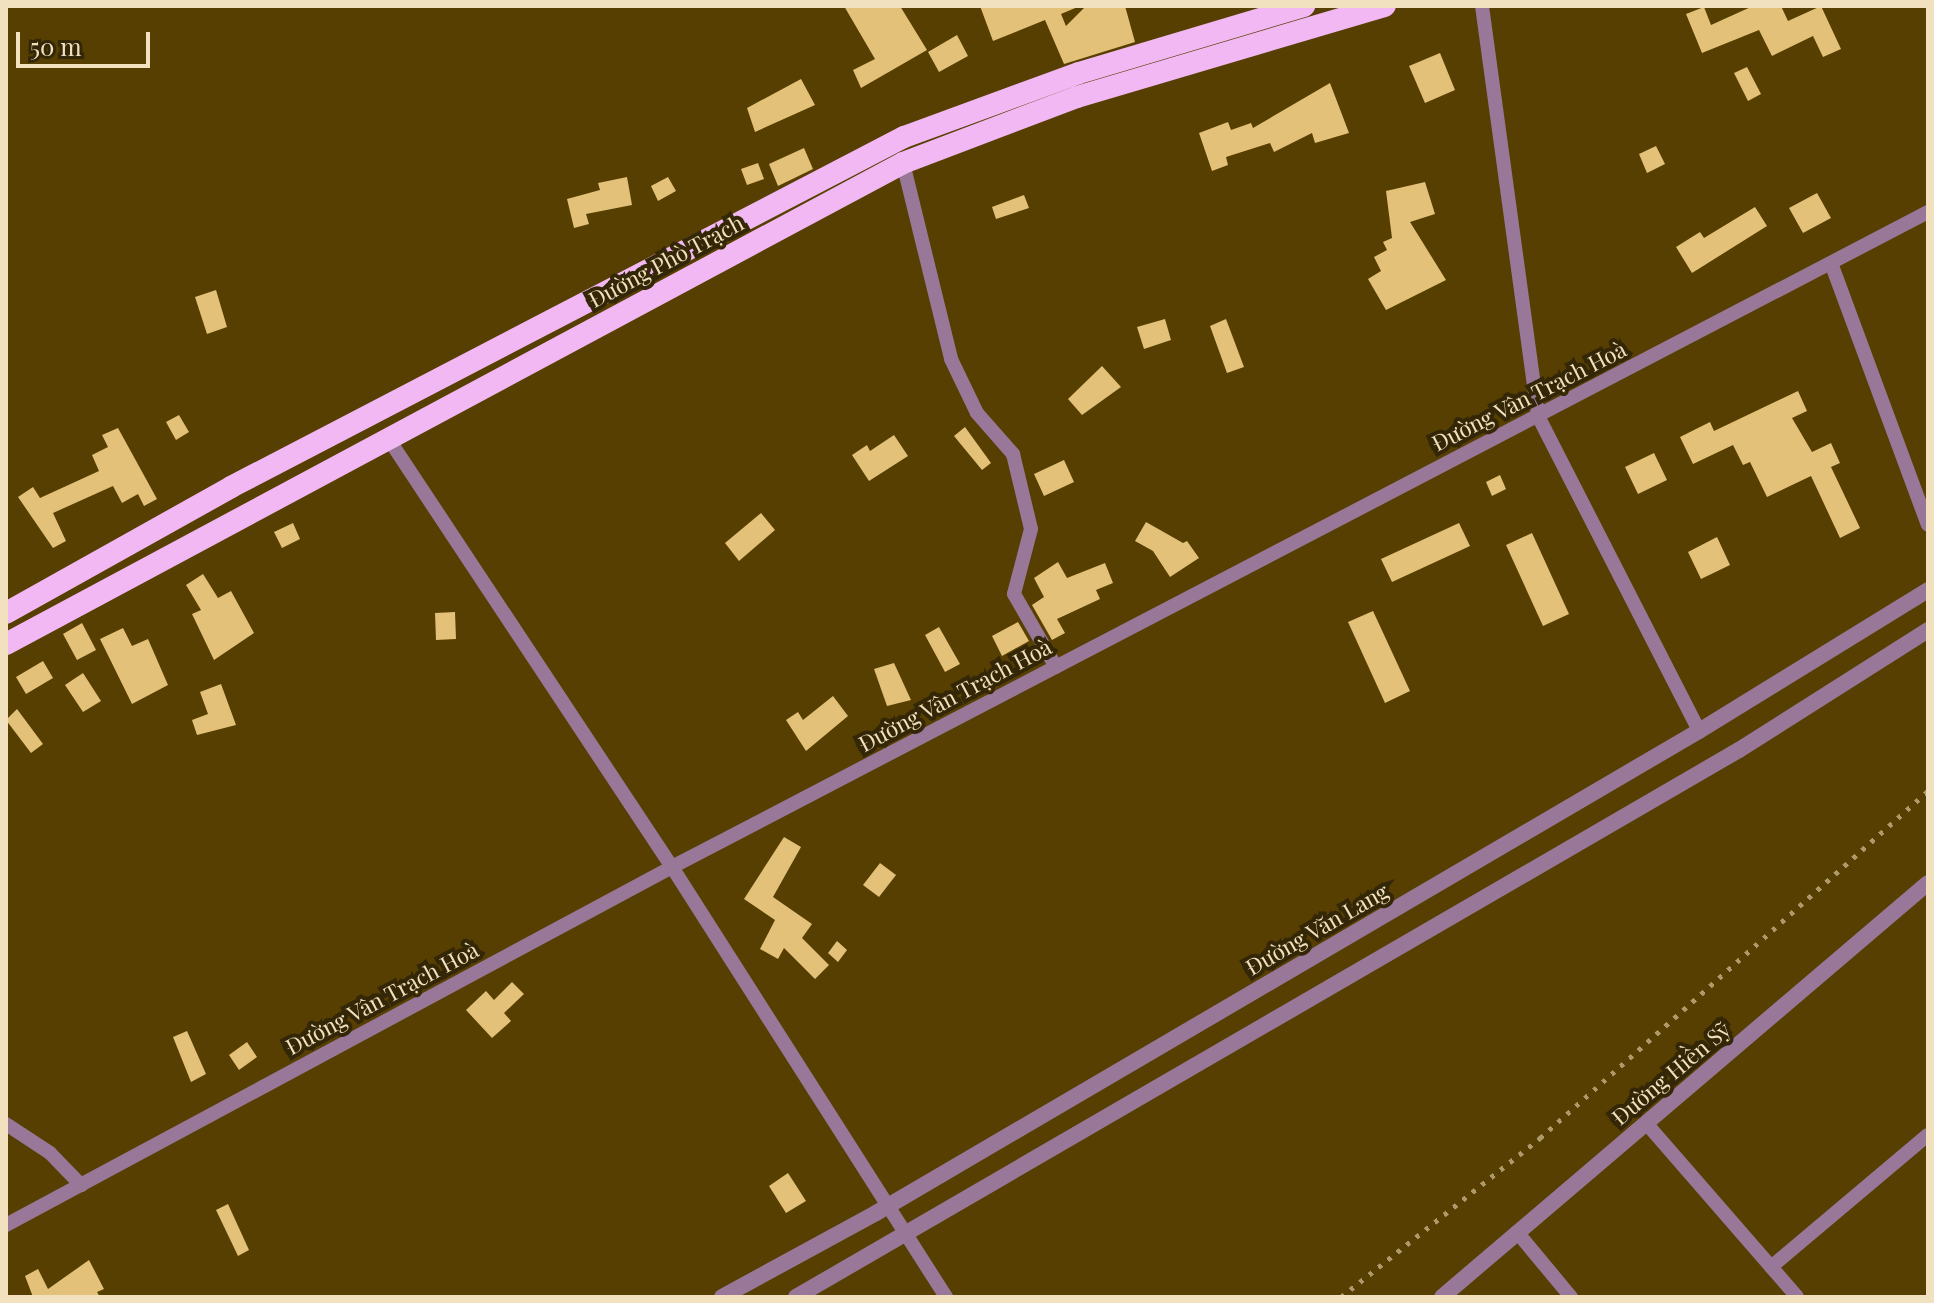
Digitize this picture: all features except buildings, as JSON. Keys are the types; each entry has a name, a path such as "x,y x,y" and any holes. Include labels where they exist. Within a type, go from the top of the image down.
{"highway":[{"name":"Đường Phò Trạch","path":"6,613 231,487 904,137 1079,73 1266,11 1304,6"},
{"name":"Đường Phò Trạch","path":"6,644 903,163 1077,97 1385,6"},
{"path":"691,250 702,271"},
{"path":"231,487 245,514"}],"street":[{"path":"1482,6 1538,416 1699,731"},
{"path":"903,163 951,359 977,413 1013,454 1031,529 1014,594 1056,667"},
{"name":"Đường Vân Trạch Hoà","path":"6,1225 672,867 1928,212"},
{"path":"1831,263 1928,525"},
{"path":"388,438 672,867 946,1297"},
{"name":"Đường Văn Lang","path":"722,1297 889,1205 1699,731 1928,590"},
{"path":"796,1297 905,1237 1739,750 1928,630"},
{"name":"Đường Hiền Sỹ","path":"1442,1297 1928,883"},
{"path":"1646,1123 1797,1297"},
{"path":"6,1124 50,1153 81,1185"},
{"path":"1771,1267 1928,1135"},
{"path":"1517,1232 1571,1297"}],"railway":[{"path":"1341,1297 1540,1138 1928,791"}]}
